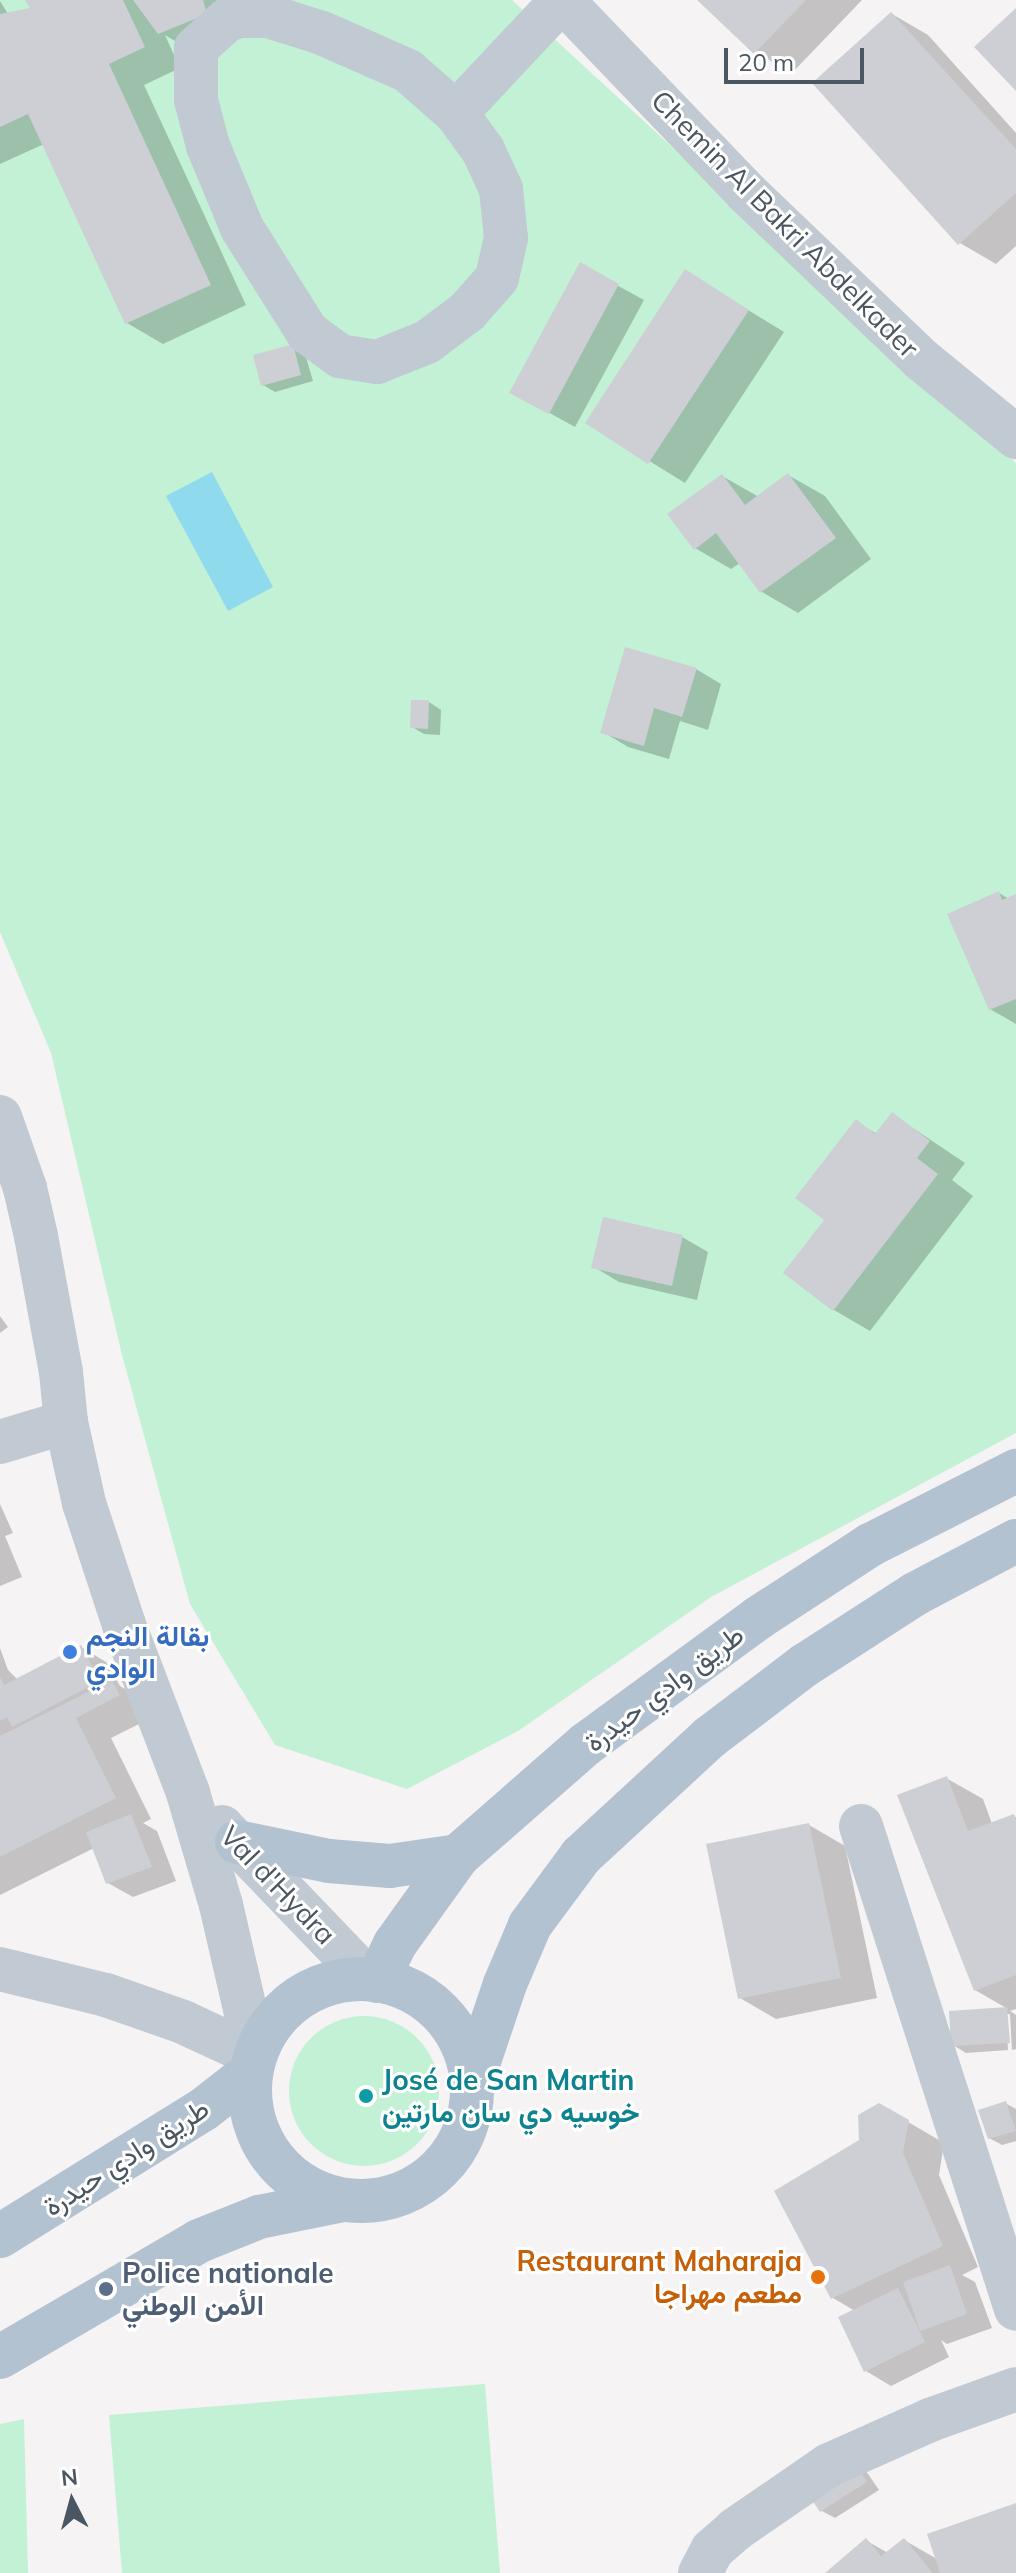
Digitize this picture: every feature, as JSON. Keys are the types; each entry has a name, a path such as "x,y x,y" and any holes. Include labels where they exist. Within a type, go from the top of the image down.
{"main road":[{"name":"طريق وادي حيدرة","path":"372,1979 458,1856 586,1744 758,1618 870,1545 1016,1471"},
{"path":"0,2357 199,2241 259,2217 343,2200 376,2200 409,2190 436,2171 457,2146 470,2115 472,2082 505,1984 530,1925 581,1856 710,1737 805,1665 915,1594 1016,1541"},
{"path":"237,1842 329,1861 390,1866 458,1856"},
{"path":"343,2200 310,2189 282,2169 258,2130 250,2108 253,2060 276,2017 302,1995 333,1982 372,1979 398,1985 427,2000 450,2022 465,2050 472,2082"},
{"name":"طريق وادي حيدرة","path":"0,2236 204,2109 253,2060"}],"street":[{"path":"456,113 562,0"},
{"name":"Chemin Al Bakri Abdelkader","path":"562,0 746,192 922,360 1016,437"},
{"path":"223,10 239,16 268,16 322,33 408,71 456,113 483,150 501,189 506,238 497,278 467,312 427,342 377,362 340,356 308,333 242,228 208,146 196,100 196,48 223,10"},
{"path":"0,1117 25,1188 36,1236 61,1372 66,1422 84,1503 106,1573 188,1793 221,1905 253,2060"},
{"path":"0,1442 66,1422"},
{"name":"Val d'Hydra","path":"188,1793 372,1979"},
{"path":"861,1826 1016,2309"},
{"path":"0,1969 106,1995 183,2022 253,2060"},
{"path":"700,2573 712,2550 803,2481 864,2447 1016,2389"}],"green space":[{"path":"0,0 512,0 1016,463 1016,1433 711,1597 518,1731 407,1789 275,1745 190,1604 122,1355 51,1053 0,932"},
{"path":"364,2016 393,2021 417,2038 434,2062 439,2091 434,2120 417,2144 393,2161 364,2166 335,2161 311,2144 294,2120 289,2091 294,2062 311,2038 335,2021"},
{"path":"485,2384 500,2573 122,2573 109,2415"},
{"path":"24,2419 28,2573 0,2573 0,2424"}],"water":[{"path":"212,472 273,587 228,611 166,496"}],"building":[{"path":"25,0 123,0 145,47 109,64 211,285 125,324 28,114 0,127 0,14 30,8"},
{"path":"133,0 203,0 207,14 158,34"},
{"path":"697,0 806,0 754,54"},
{"path":"1016,8 1016,91 974,47"},
{"path":"891,12 1016,149 1016,193 958,245 812,83"},
{"path":"580,262 619,284 549,414 509,393"},
{"path":"685,269 749,310 648,464 585,423"},
{"path":"293,344 301,375 261,386 253,355"},
{"path":"788,473 836,538 760,593 716,533 694,550 667,514 722,474 745,505"},
{"path":"625,647 697,668 682,717 654,708 644,746 600,733"},
{"path":"411,700 429,700 428,729 410,728"},
{"path":"999,891 1002,900 1016,894 1016,999 989,1010 947,914"},
{"path":"892,1112 930,1141 917,1158 938,1174 833,1311 783,1273 824,1220 795,1198 856,1119 875,1134"},
{"path":"603,1217 683,1235 672,1286 591,1268"},
{"path":"81,1645 100,1681 12,1727 7,1717 0,1721 0,1677 4,1685"},
{"path":"112,1680 120,1695 76,1718 116,1798 0,1857 0,1736"},
{"path":"947,1776 968,1831 1014,1814 1016,1820 1016,1975 974,1991 897,1795"},
{"path":"131,1814 152,1867 106,1884 86,1832"},
{"path":"809,1823 841,1978 738,1999 706,1844"},
{"path":"1007,2007 1010,2043 951,2046 949,2011"},
{"path":"1006,2101 1016,2131 988,2139 978,2110"},
{"path":"879,2103 909,2120 903,2153 943,2246 831,2299 774,2191 859,2140 858,2115"},
{"path":"950,2265 967,2314 920,2331 903,2282"},
{"path":"898,2288 925,2342 864,2372 838,2317"},
{"path":"853,2461 867,2482 820,2512 806,2491"},
{"path":"1016,2503 1016,2573 940,2573 927,2534"},
{"path":"866,2538 881,2556 904,2538 933,2573 825,2573"}],"place":[{"name":"بقالة النجم الوادي","path":"70,1652"},
{"name":"José de San Martin خوسيه دي سان مارتين","path":"366,2096"},
{"name":"Restaurant Maharaja مطعم مهراجا","path":"818,2277"},
{"name":"Police nationale الأمن الوطني","path":"106,2289"}]}
